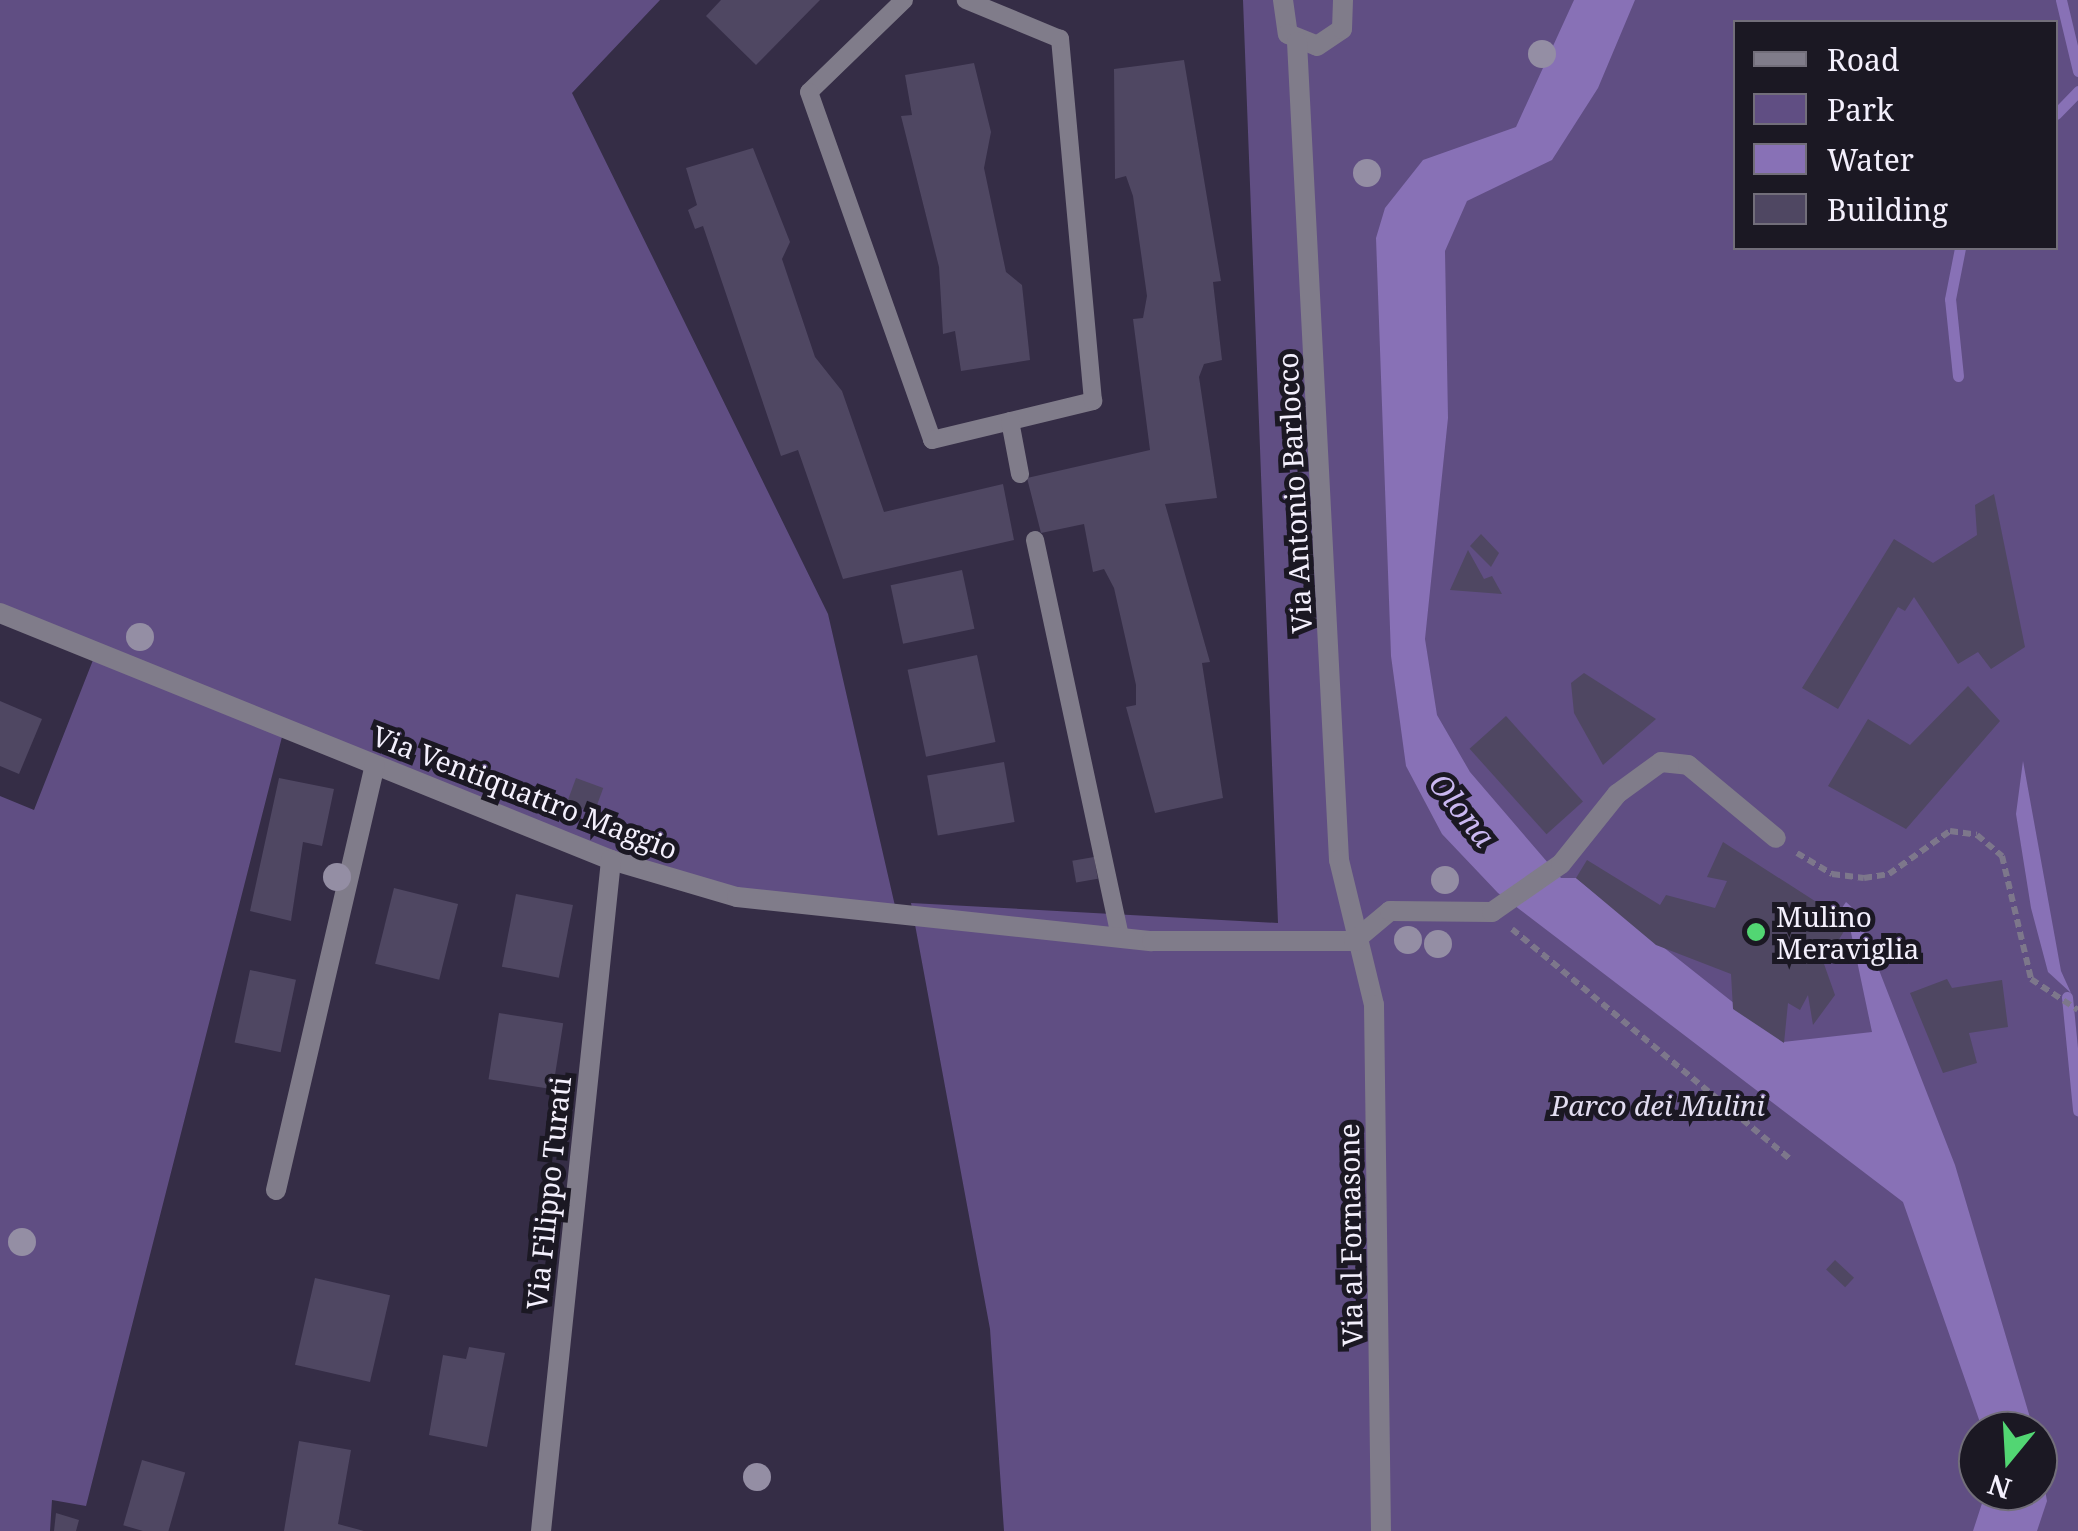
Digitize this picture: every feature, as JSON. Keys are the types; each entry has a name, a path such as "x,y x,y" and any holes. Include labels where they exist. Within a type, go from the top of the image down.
{"street":[{"name":"Via Antonio Barlocco","path":"1283,0 1282,24 1296,42 1338,860 1354,940"},
{"path":"1296,42 1335,38 1343,0"},
{"name":"Via Ventiquattro Maggio","path":"0,613 611,860 815,910 1120,938 1354,940"},
{"path":"1354,940 1390,911 1492,912 1561,864 1617,794 1661,762 1688,766 1776,838"},
{"path":"276,1190 375,765"},
{"name":"Via Filippo Turati","path":"540,1531 611,860"},
{"name":"Via al Fornasone","path":"1354,940 1374,1006 1382,1531"}],"lane":[{"path":"904,0 808,92 932,440 1093,400 1060,39 966,0"},
{"path":"1010,421 1020,474"},
{"path":"1035,540 1120,938"}],"path":[{"path":"1776,838 1832,874 1864,878 1889,874 1950,831 1978,835 2002,856 2031,980 2078,1010"},
{"path":"1492,912 1790,1159"}],"green space":[{"path":"0,0 660,0 572,93 828,614 898,919 737,897 284,729 86,1506 52,1500 50,1531 0,1531 0,796 34,810 95,655 0,616"},
{"name":"Parco dei Mulini","path":"1243,0 2078,0 2078,1531 1004,1531 990,1329 911,903 1278,923"}],"water":[{"name":"Olona","path":"1574,0 1635,0 1598,88 1552,160 1467,201 1445,251 1448,418 1425,639 1437,715 1470,772 1561,878 1576,878 1783,1042 1872,1032 1849,923 1837,915 1846,902 1856,911 1955,1165 2028,1411 1976,1411 1903,1202 1498,893 1442,834 1406,766 1391,656 1376,238 1385,208 1423,160 1516,127"},
{"path":"2023,761 2061,971 2071,993 2048,972 2031,908 2016,814"},
{"path":"1980,1511 2044,1511 2037,1531 1973,1531"}],"building":[{"path":"721,0 820,0 756,65 706,16"},
{"path":"1184,60 1221,281 1213,282 1222,360 1204,364 1199,377 1217,498 1165,504 1210,662 1202,663 1223,798 1155,813 1126,707 1136,705 1136,685 1114,588 1104,569 1093,572 1084,524 1041,533 1027,478 1150,450 1133,319 1143,318 1147,296 1133,196 1126,176 1115,179 1114,69"},
{"path":"974,63 991,132 984,168 1006,272 1022,285 1030,360 961,371 955,331 943,334 939,267 901,116 912,115 905,75"},
{"path":"753,148 790,242 782,259 815,357 842,391 884,512 1003,484 1014,540 843,579 798,450 781,456 703,226 695,229 688,210 697,205 686,168"},
{"path":"1994,494 2025,647 1991,669 1978,652 1958,664 1914,597 1905,611 1898,607 1838,709 1802,688 1894,539 1933,563 1977,535 1975,505"},
{"path":"1481,534 1499,553 1491,567 1470,546"},
{"path":"1468,550 1484,579 1492,576 1502,594 1450,590"},
{"path":"962,570 974,629 903,644 891,585"},
{"path":"977,655 996,742 926,757 908,670"},
{"path":"1584,673 1656,719 1603,765 1574,713 1571,683"},
{"path":"1968,686 2000,721 1906,829 1828,786 1868,719 1910,745"},
{"path":"0,701 42,719 19,774 0,766"},
{"path":"1506,716 1583,801 1547,834 1470,749"},
{"path":"1004,762 1015,822 938,836 927,776"},
{"path":"279,778 334,789 322,846 303,842 291,921 250,911"},
{"path":"576,778 603,788 594,813 567,803"},
{"name":"Mulino Meraviglia","path":"1723,842 1849,923 1824,964 1835,995 1813,1025 1808,995 1800,1010 1788,1003 1784,1043 1733,1009 1731,974 1656,945 1576,878 1587,860 1660,905 1666,895 1715,908 1727,881 1707,877"},
{"path":"1094,857 1098,879 1076,882 1072,861"},
{"path":"394,888 458,904 439,980 375,964"},
{"path":"516,894 573,905 559,978 502,967"},
{"path":"250,970 296,980 281,1052 235,1042"},
{"path":"1947,979 1952,988 2002,980 2008,1027 1969,1033 1977,1063 1943,1073 1910,993"},
{"path":"499,1013 563,1023 553,1089 489,1079"},
{"path":"1835,1260 1854,1278 1845,1287 1826,1270"},
{"path":"315,1278 390,1295 370,1382 295,1365"},
{"path":"469,1347 505,1353 487,1447 429,1435 443,1355 466,1359"},
{"path":"299,1441 351,1450 338,1524 364,1531 284,1531"},
{"path":"142,1460 185,1472 168,1531 143,1531 123,1525"},
{"path":"56,1513 79,1520 76,1531 54,1531"}],"waterway":[{"path":"2061,0 2078,71"},
{"path":"2058,112 2078,91"},
{"path":"1958,376 1950,299 1960,250"},
{"path":"2067,997 2078,1110"}],"place":[{"name":"Mulino Meraviglia","path":"1756,932"}]}
